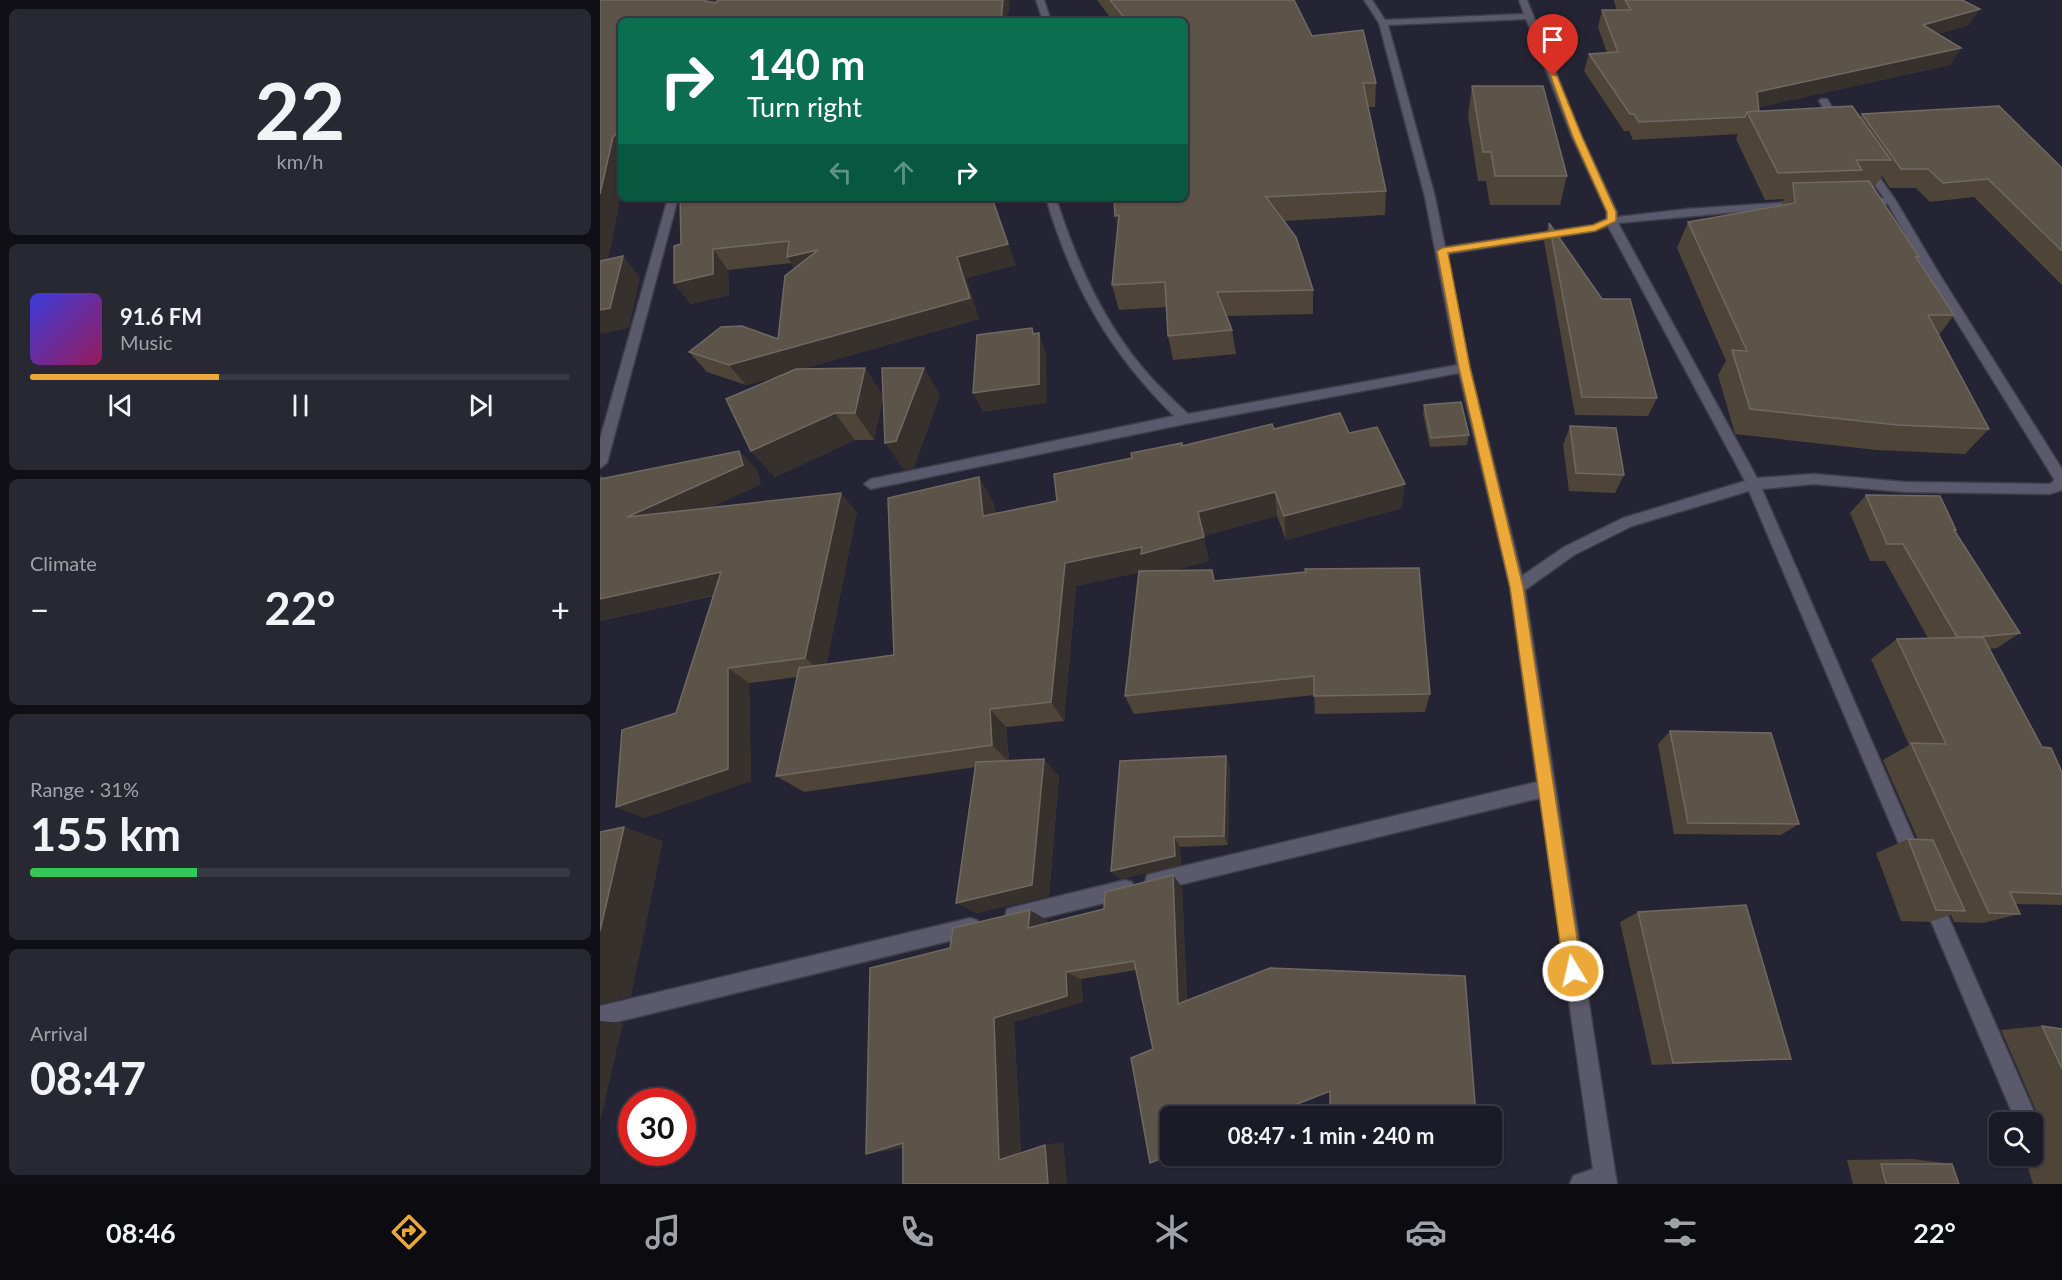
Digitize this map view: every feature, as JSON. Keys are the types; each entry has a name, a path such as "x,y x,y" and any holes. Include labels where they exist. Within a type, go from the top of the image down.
{"street":[{"path":"1040,0 1046,18"},
{"path":"1368,0 1383,23 1442,251 1464,368 1517,587 1605,1180 1581,1184"},
{"path":"1523,0 1577,137 1612,212 1611,221 1753,484 2023,1112"},
{"path":"1383,23 1529,16"},
{"path":"1824,101 1845,135"},
{"path":"1517,587 1569,551 1628,522 1753,484 1814,479 1905,487 2050,489 2059,485 2061,479 1932,272 1891,201 1858,154"},
{"path":"600,463 672,201"},
{"path":"1052,201 1077,267 1107,327 1137,370 1185,419"},
{"path":"1858,202 1891,201"},
{"path":"1442,251 1595,228 1611,221 1687,212 1814,203"},
{"path":"872,484 1185,419 1464,368"},
{"path":"600,1016 1546,788"}],"building":[{"path":"600,0 706,0 716,3 718,0 1003,0 1001,18 618,18 618,133 613,137 600,194"},
{"path":"1110,0 1294,0 1312,36 1363,30 1376,83 1363,83 1386,191 1266,197 1296,237 1313,290 1217,292 1232,330 1168,336 1165,282 1112,285 1119,215 1115,216 1114,201 1188,201 1188,18 1125,18"},
{"path":"1625,0 1962,0 1980,9 1923,25 1961,48 1757,92 1759,111 1747,112 1745,117 1639,122 1634,114 1630,114 1589,54 1618,52 1602,10 1631,10"},
{"path":"1472,86 1543,86 1567,176 1495,176 1491,152 1483,152"},
{"path":"1852,106 1891,160 1856,160 1862,170 1778,173 1747,112"},
{"path":"1999,106 2062,168 2062,251 1988,179 1943,183 1928,169 1901,169 1862,114"},
{"path":"1869,181 1954,315 1928,315 1989,429 1897,425 1750,409 1732,350 1747,351 1688,222 1795,203 1793,183"},
{"path":"680,201 993,201 1008,244 957,257 970,298 729,365 689,352 721,327 742,326 778,339 785,276 818,250 787,257 789,241 713,249 713,274 674,283 674,246 681,244"},
{"path":"1549,223 1602,299 1630,299 1657,398 1582,397"},
{"path":"623,256 610,308 600,310 600,261"},
{"path":"1032,328 1033,334 1039,333 1039,384 973,393 977,335"},
{"path":"865,368 855,413 835,413 751,451 726,399 796,369"},
{"path":"882,368 924,368 896,441 885,443"},
{"path":"1461,402 1469,435 1431,438 1424,405"},
{"path":"1340,413 1349,433 1377,427 1405,484 1284,516 1275,492 1198,512 1204,537 1141,554 1142,547 1065,563 1051,702 990,709 992,745 776,776 799,668 894,655 888,498 979,477 983,516 1057,501 1054,474 1132,458 1131,453 1182,443 1182,446 1272,424 1274,429"},
{"path":"1570,426 1616,428 1624,475 1576,473"},
{"path":"739,451 743,465 627,517 841,493 805,658 728,668 728,769 616,807 622,730 676,713 721,572 600,599 600,479"},
{"path":"1866,495 1940,496 1956,530 1954,530 2020,633 1957,637 1903,544 1887,544"},
{"path":"1419,568 1430,694 1314,696 1314,676 1125,696 1139,571 1212,570 1214,581 1306,572 1305,569"},
{"path":"1983,637 2042,747 2051,748 2062,772 2062,894 2010,892 2020,914 1989,913 1915,752 1911,743 1946,744 1897,639"},
{"path":"1670,731 1771,733 1799,824 1688,823"},
{"path":"1226,756 1224,836 1174,837 1175,856 1111,871 1120,761"},
{"path":"1044,759 1032,885 956,903 976,762"},
{"path":"624,827 600,931 600,832"},
{"path":"1908,839 1933,840 1965,911 1936,910"},
{"path":"1173,875 1178,1004 1270,968 1465,976 1475,1106 1330,1106 1330,1091 1292,1106 1160,1106 1160,1159 1150,1163 1131,1058 1153,1049 1134,961 1066,972 1067,996 994,1018 999,1160 1045,1145 1048,1184 903,1184 903,1143 866,1154 870,968 950,948 953,928 1030,910 1028,928 1104,909 1105,892"},
{"path":"1746,905 1791,1059 1673,1063 1638,912"},
{"path":"2042,1026 2062,1029 2062,1069"},
{"path":"1881,1164 1952,1164 1959,1184 1886,1184"}],"route":[{"path":"1553,76 1577,137 1612,212 1611,221 1595,228 1442,251 1464,368 1517,587 1573,971"}]}
